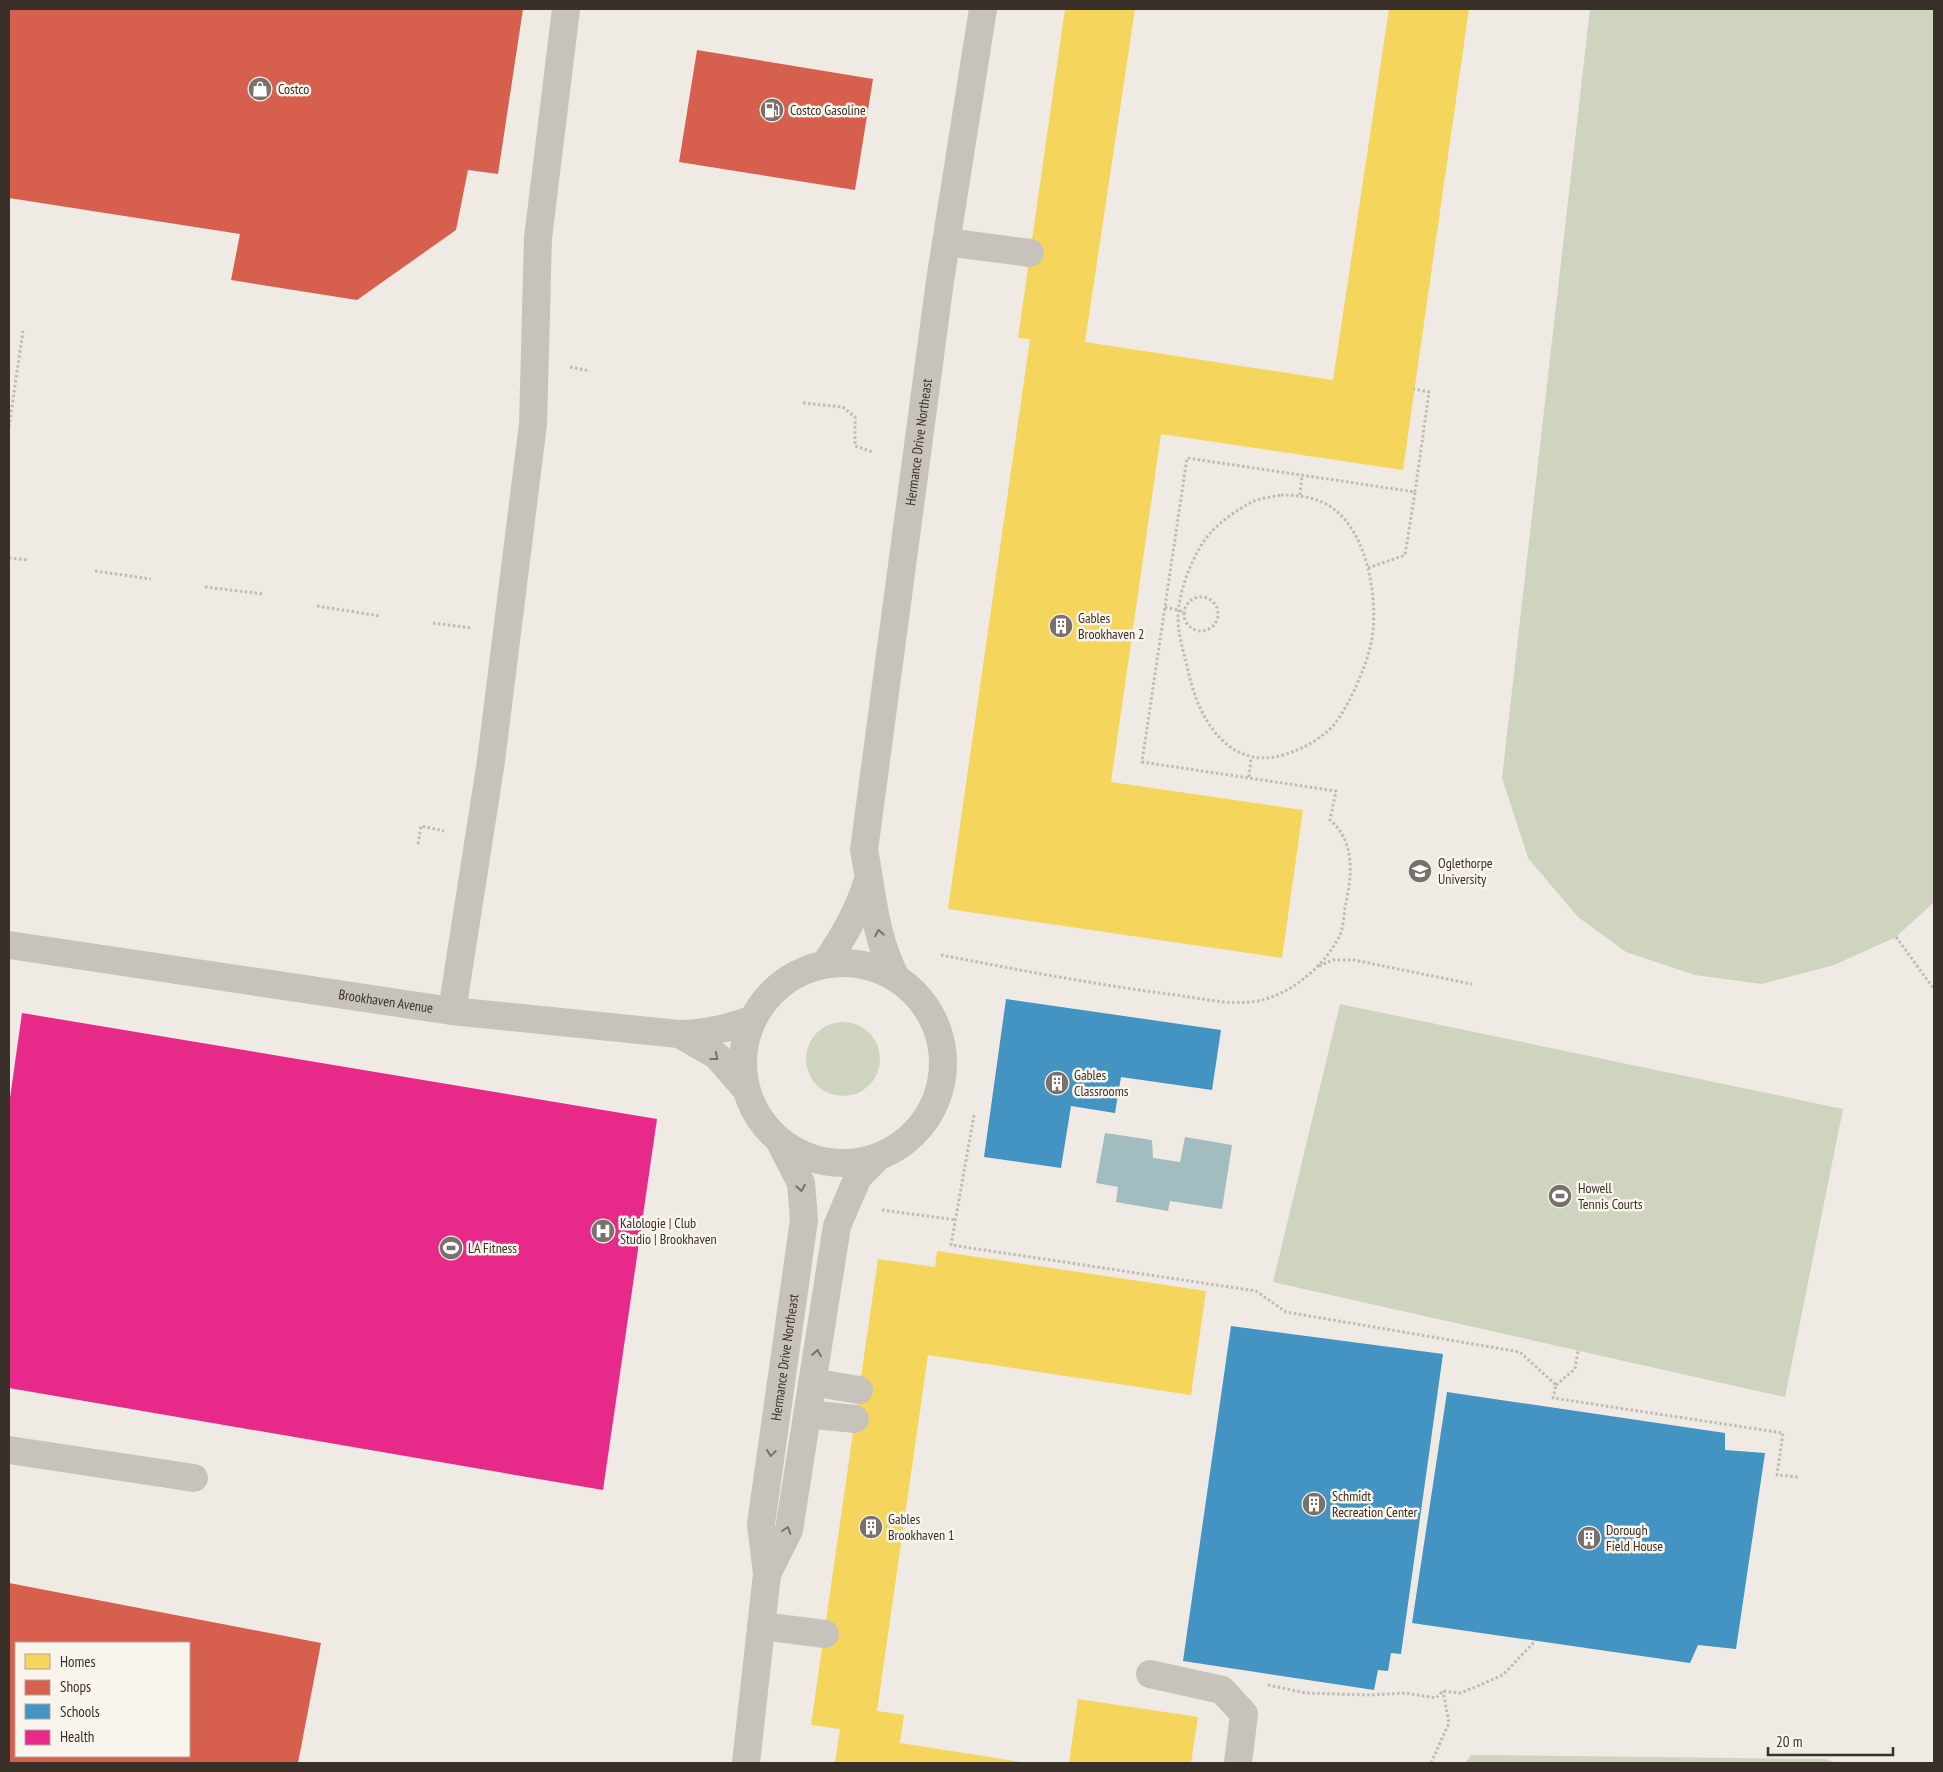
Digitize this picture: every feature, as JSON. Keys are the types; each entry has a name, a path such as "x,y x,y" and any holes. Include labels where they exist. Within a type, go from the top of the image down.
{"street":[{"path":"452,1011 491,761 533,424 538,238 566,9"},
{"name":"Hermance Drive Northeast","path":"896,978 879,937 864,850 946,242 983,9"},
{"path":"946,242 1030,253"},
{"name":"Hermance Drive Northeast","path":"825,964 846,932 858,909 869,876"},
{"name":"Brookhaven Avenue","path":"9,945 452,1011 679,1034 717,1056 744,1088"},
{"name":"Hermance Drive Northeast","path":"746,1763 767,1574 761,1524 804,1220 801,1183 782,1144 758,1119 744,1088 742,1054 751,1020 770,992 798,973 825,964 864,964 896,978 920,999 929,1013 937,1027 944,1059 940,1091 926,1120 904,1144 875,1160 858,1177 836,1226 788,1530 767,1574"},
{"path":"679,1034 703,1034 726,1030 751,1020"},
{"name":"Hermance Drive Northeast","path":"782,1144 812,1160 844,1165 875,1160"},
{"path":"812,1382 859,1390"},
{"path":"807,1414 855,1420"},
{"path":"9,1450 194,1478"},
{"path":"761,1626 824,1634"},
{"path":"1150,1674 1222,1690 1244,1714 1238,1763"}],"path":[{"path":"9,427 23,331"},
{"path":"565,366 590,371"},
{"path":"1368,568 1405,555 1430,392 1414,389"},
{"path":"803,403 843,408 855,418 855,446 873,452"},
{"path":"941,955 1145,991 1238,1003 1269,998 1292,988 1318,966 1339,936 1348,894 1350,853 1340,829 1330,820 1336,791 1142,762 1187,458 1415,492"},
{"path":"1300,495 1302,475"},
{"path":"1281,495 1300,495 1332,508 1350,527 1368,568 1373,599 1373,631 1369,652 1350,700 1333,726 1307,748 1275,757 1251,758 1223,743 1206,722 1193,689 1179,631 1178,610 1183,587 1197,553 1211,532 1232,515 1253,502 1281,495"},
{"path":"9,558 29,560"},
{"path":"94,571 151,579"},
{"path":"205,587 264,594"},
{"path":"1203,597 1216,607 1218,618 1216,623 1208,630 1197,631 1188,625 1185,620 1185,612 1187,604 1192,600 1203,597"},
{"path":"317,606 380,616"},
{"path":"1165,607 1185,612"},
{"path":"433,623 471,628"},
{"path":"1249,778 1251,758"},
{"path":"418,844 421,826 444,831"},
{"path":"1896,937 1934,989"},
{"path":"1318,966 1333,960 1354,960 1472,984"},
{"path":"974,1115 951,1244 1256,1291 1286,1312 1520,1352 1556,1385"},
{"path":"878,1209 956,1220"},
{"path":"1578,1351 1575,1369 1556,1385 1553,1398 1784,1433 1776,1475 1798,1477"},
{"path":"1222,1690 1266,1685 1306,1693 1369,1696 1406,1693 1436,1698 1443,1692 1461,1693 1503,1675 1535,1641"},
{"path":"1431,1763 1449,1723 1443,1692"}],"green space":[{"path":"1590,9 1934,9 1934,902 1896,937 1834,965 1762,984 1695,975 1626,952 1578,917 1528,858 1502,778"},
{"name":"Howell Tennis Courts","path":"1340,1004 1843,1109 1785,1397 1273,1282"},
{"path":"836,1022 850,1022 864,1028 874,1038 880,1052 880,1066 874,1080 864,1090 850,1096 836,1096 822,1090 812,1080 806,1066 806,1052 812,1038 822,1028"},
{"path":"1471,1755 1825,1759 1838,1763 1465,1763"}],"water":[{"path":"1105,1133 1152,1140 1153,1158 1180,1162 1185,1137 1232,1145 1222,1209 1170,1201 1168,1211 1116,1202 1118,1187 1096,1183"}],"building: Homes":[{"name":"Gables Brookhaven 2","path":"1065,9 1135,9 1085,342 1333,380 1389,9 1469,9 1403,470 1161,434 1111,782 1303,810 1282,958 948,909 1030,339 1018,338"},
{"name":"Gables Brookhaven 1","path":"937,1251 1206,1291 1191,1395 928,1355 877,1711 904,1715 900,1743 1027,1763 835,1763 840,1729 811,1725 878,1259 935,1267"},
{"path":"1078,1699 1198,1717 1191,1763 1069,1763"}],"building: Shops":[{"name":"Costco","path":"9,9 523,9 498,174 468,170 456,230 357,300 231,280 240,234 9,198"},
{"path":"697,50 873,79 855,190 679,162"},
{"path":"9,1583 321,1643 298,1763 9,1763"}],"building: Schools":[{"name":"Gables Classrooms","path":"1006,999 1221,1030 1212,1090 1121,1077 1115,1113 1071,1106 1061,1168 984,1157"},
{"name":"Schmidt Recreation Center","path":"1231,1326 1443,1354 1401,1654 1391,1653 1388,1671 1378,1670 1374,1690 1183,1661"},
{"name":"Dorough Field House","path":"1447,1392 1725,1433 1725,1450 1765,1453 1736,1649 1698,1645 1690,1663 1412,1623"}],"building: Health":[{"path":"22,1013 657,1119 603,1490 9,1388 9,1105"}],"place":[{"name":"Costco","path":"260,89"},
{"name":"Costco Gasoline","path":"772,110"},
{"name":"Gables Brookhaven 2","path":"1061,626"},
{"name":"Oglethorpe University","path":"1420,871"},
{"name":"Gables Classrooms","path":"1057,1083"},
{"name":"Howell Tennis Courts","path":"1560,1196"},
{"name":"Kalologie | Club Studio | Brookhaven","path":"603,1231"},
{"name":"LA Fitness","path":"451,1248"},
{"name":"Schmidt Recreation Center","path":"1314,1504"},
{"name":"Gables Brookhaven 1","path":"871,1527"},
{"name":"Dorough Field House","path":"1589,1538"}]}
